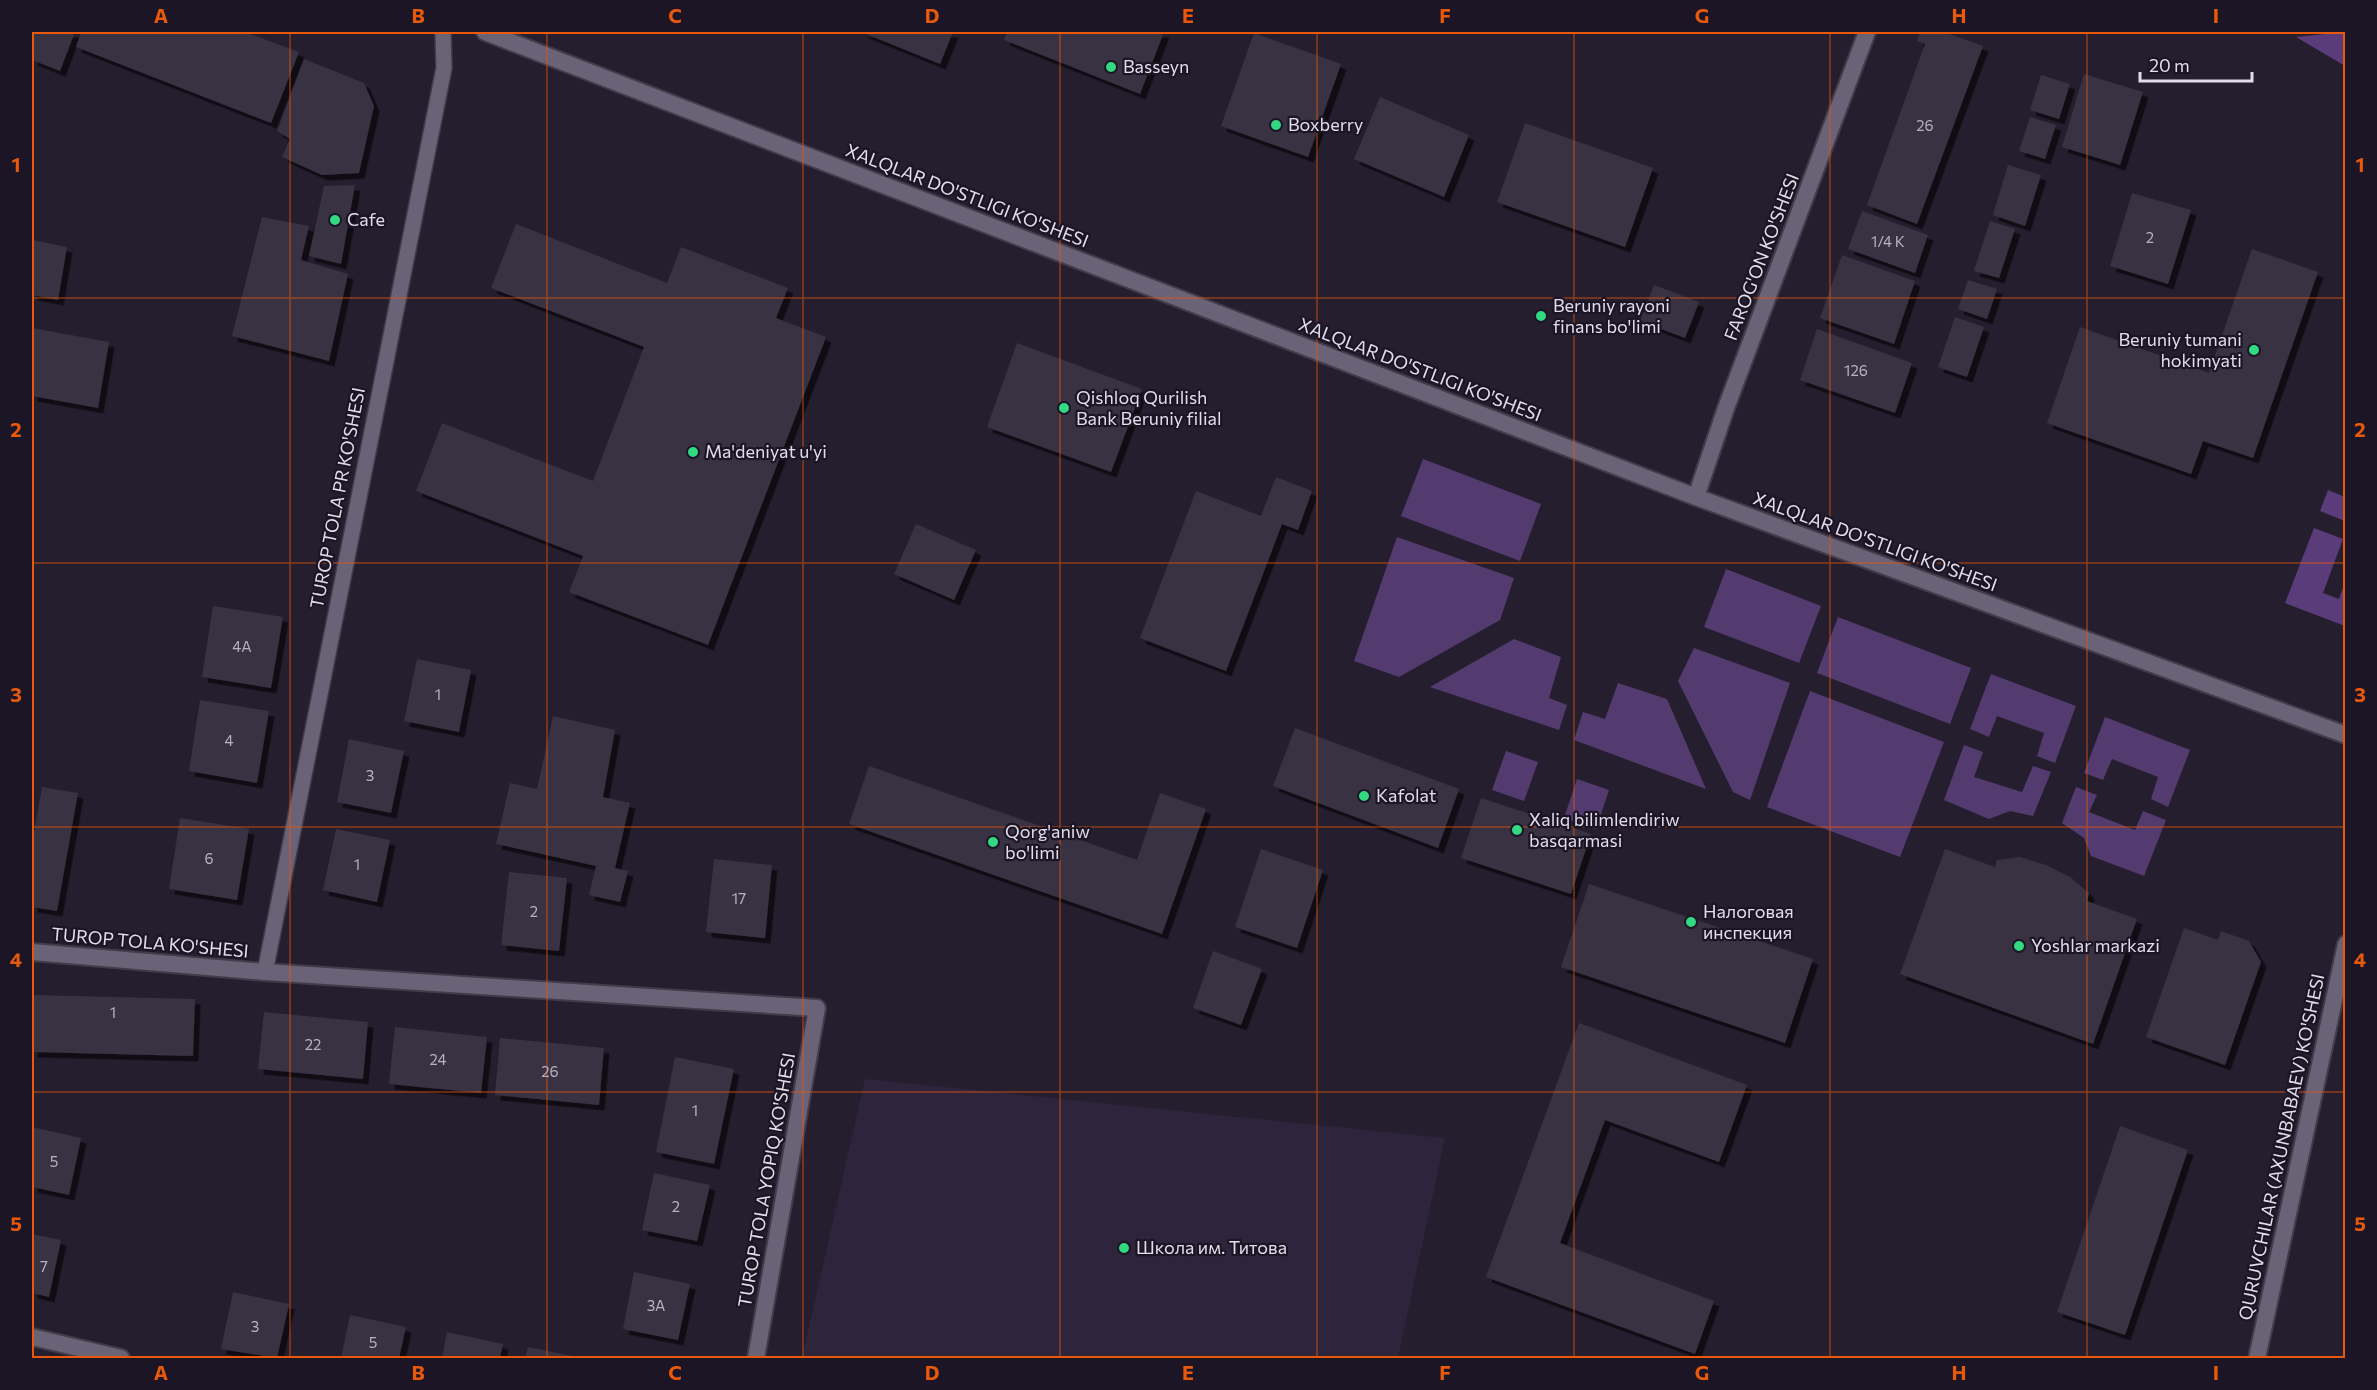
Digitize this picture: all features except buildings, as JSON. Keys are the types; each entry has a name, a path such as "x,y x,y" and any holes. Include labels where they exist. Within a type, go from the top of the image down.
{"street":[{"name":"XALQLAR DO'STLIGI KO'SHESI","path":"485,32 503,35 1696,497 2346,735"},
{"name":"FAROG'ON KO'SHESI","path":"1696,497 1726,408 1867,32"},
{"name":"QURUVCHILAR (AXUNBABAEV) KO'SHESI","path":"2257,1359 2346,944"},
{"name":"TUROP TOLA KO'SHESI","path":"32,952 265,972 817,1008"},
{"name":"TUROP TOLA YOPIQ KO'SHESI","path":"756,1359 817,1008"},
{"path":"32,1337 121,1359"}],"lane":[{"name":"TUROP TOLA PR KO'SHESI","path":"265,972 444,68 443,32"}],"shaded area":[{"path":"2345,32 2345,66 2296,37"},
{"path":"1423,459 1541,504 1520,561 1401,516"},
{"path":"2328,490 2345,497 2345,521 2320,511"},
{"path":"2314,528 2343,539 2323,593 2339,599 2345,582 2345,626 2285,603"},
{"path":"1397,537 1514,578 1500,620 1399,677 1354,661"},
{"path":"1726,569 1821,606 1799,663 1704,627"},
{"path":"1838,617 1971,668 1950,724 1817,673"},
{"path":"1514,639 1561,657 1549,698 1567,705 1559,730 1430,687"},
{"path":"1694,648 1790,683 1750,800 1733,792 1678,681"},
{"path":"1991,674 2076,706 2055,763 2037,756 2044,733 1997,716 1989,737 1970,729"},
{"path":"1618,683 1667,699 1706,789 1574,740 1583,712 1605,719"},
{"path":"1810,691 1944,742 1900,857 1767,807"},
{"path":"2105,717 2190,750 2168,807 2151,799 2158,777 2112,759 2103,780 2084,773"},
{"path":"1964,745 1983,752 1974,777 2022,792 2033,766 2051,772 2033,816 2010,811 1989,819 1944,800"},
{"path":"1506,751 1538,762 1524,801 1492,790"},
{"path":"1577,779 1609,790 1596,829 1564,818"},
{"path":"2076,787 2097,795 2089,812 2135,830 2143,811 2166,820 2144,876 2091,856 2084,838 2062,823"},
{"name":"Школа им. Титова","path":"865,1079 1445,1138 1398,1358 802,1358"}],"place":[{"name":"Basseyn","path":"1111,67"},
{"name":"Boxberry","path":"1276,125"},
{"name":"Cafe","path":"335,220"},
{"name":"Beruniy rayoni finans bo'limi","path":"1541,316"},
{"name":"Beruniy tumani hokimyati","path":"2254,350"},
{"name":"Qishloq Qurilish Bank Beruniy filial","path":"1064,408"},
{"name":"Ma'deniyat u'yi","path":"693,452"},
{"name":"Kafolat","path":"1364,796"},
{"name":"Xaliq bilimlendiriw basqarmasi","path":"1517,830"},
{"name":"Qorg'aniw bo'limi","path":"993,842"},
{"name":"Налоговая инспекция","path":"1691,922"},
{"name":"Yoshlar markazi","path":"2019,946"},
{"name":"Школа им. Титова","path":"1124,1248"}]}
